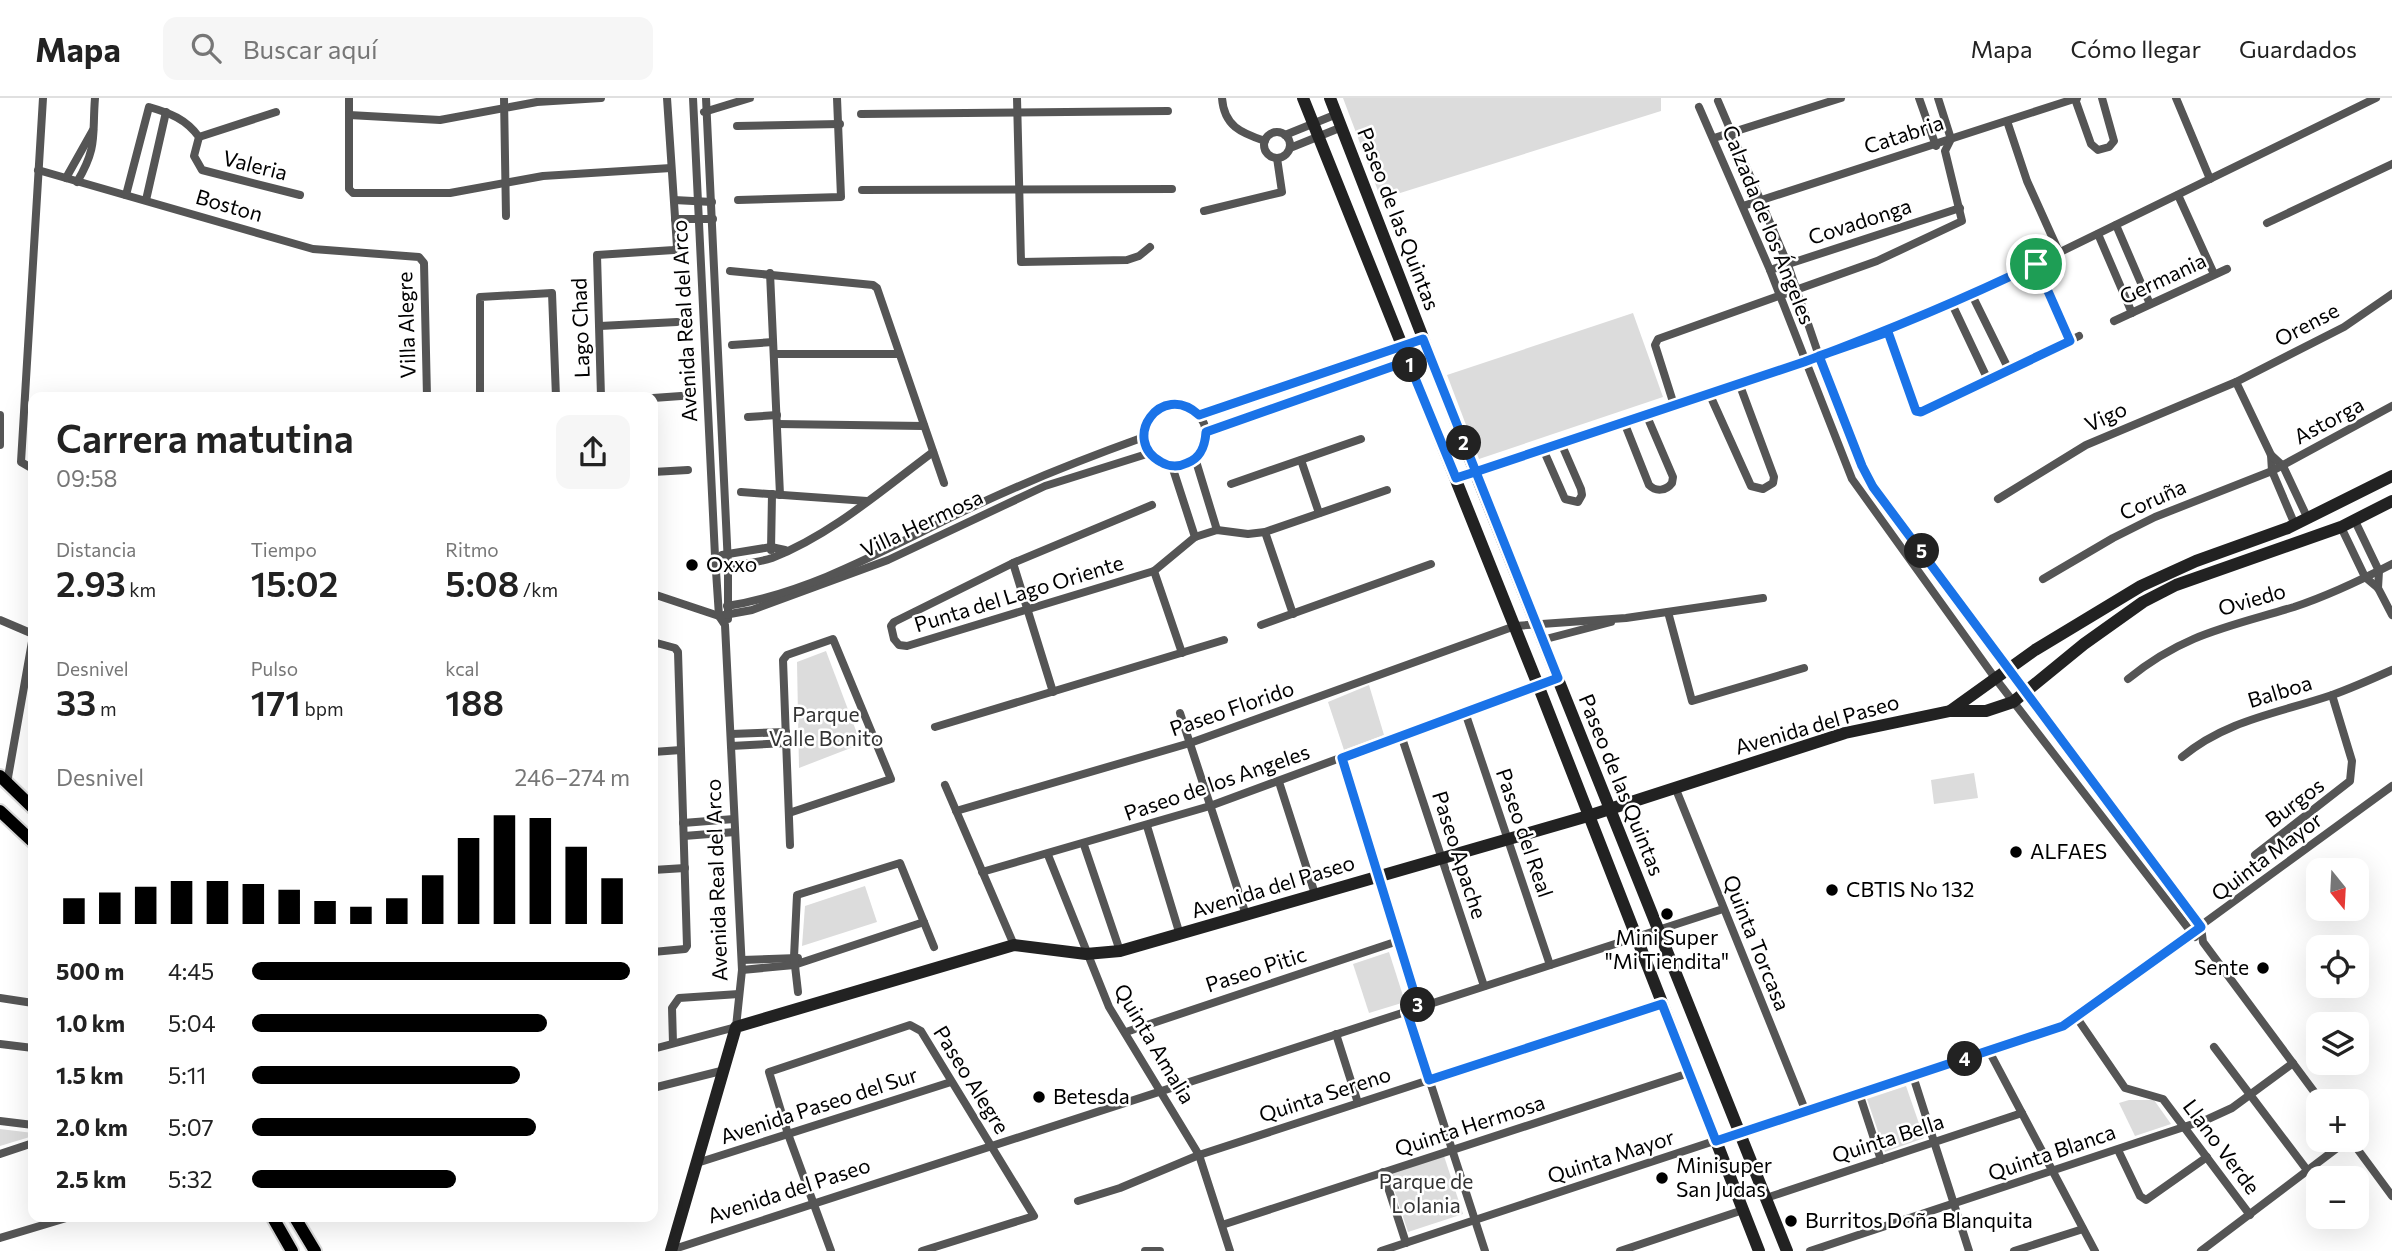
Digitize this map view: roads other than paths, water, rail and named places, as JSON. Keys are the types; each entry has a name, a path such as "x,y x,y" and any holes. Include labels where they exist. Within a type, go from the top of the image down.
{"main road":[{"path":"4,779 28,803"},
{"path":"0,811 28,837"},
{"path":"275,1222 292,1251"},
{"path":"298,1222 315,1251"}],"street":[{"path":"28,467 21,462 43,98"},
{"path":"77,181 92,155 95,141 95,98"},
{"path":"349,98 349,189 352,193 450,193 544,176 671,168"},
{"path":"349,115 421,121 504,103 601,98"},
{"path":"667,98 676,219 713,219"},
{"path":"695,116 750,98"},
{"path":"738,200 839,197 842,194 837,98"},
{"path":"1017,98 1023,263 1128,260 1150,247"},
{"path":"1222,98 1223,111 1233,127 1265,141"},
{"name":"Paseo de las Quintas","path":"1303,98 1515,626 1759,1251"},
{"name":"Paseo de las Quintas","path":"1330,98 1475,472 1787,1251"},
{"path":"1714,138 1841,98"},
{"path":"1919,98 1934,144 1945,151"},
{"path":"1674,405 1656,340 1890,256 1963,219 1945,151 1951,139 1938,98"},
{"path":"2076,98 2091,144 2098,150 2109,147 2113,141 2102,98"},
{"name":"Catabria","path":"1743,206 2076,98"},
{"path":"2176,98 2210,179"},
{"path":"1456,478 1888,332 1972,295 2376,98"},
{"path":"694,101 708,99"},
{"name":"Avenida Real del Arco","path":"670,1250 725,1070 736,1027 742,970 725,625 730,611 708,99"},
{"name":"Avenida Real del Arco","path":"694,101 719,611"},
{"name":"Calzada de los Ángeles","path":"1718,101 1788,265 1819,356 1866,476 2009,668"},
{"path":"504,103 506,216"},
{"name":"Valeria","path":"126,195 149,107 181,118 200,136 194,156 202,170 300,195"},
{"name":"Calzada de los Ángeles","path":"1699,107 1770,270 1852,479 1994,678 2191,934 2203,942"},
{"path":"861,114 1168,111"},
{"path":"146,200 166,112"},
{"path":"200,136 276,112"},
{"path":"1265,141 1271,134 1286,135 1336,114"},
{"path":"2007,121 2031,190 2059,252"},
{"path":"737,126 839,124"},
{"path":"1265,141 1267,153 1277,158 1285,155 1290,148 1342,127"},
{"path":"66,178 93,130"},
{"path":"1286,135 1290,148"},
{"path":"1204,211 1282,193 1277,158"},
{"path":"2267,223 2392,164"},
{"name":"Boston","path":"38,170 313,249 414,257"},
{"path":"862,190 1172,189"},
{"path":"2178,195 2214,274"},
{"path":"674,200 712,202"},
{"name":"Covadonga","path":"1770,270 1960,208"},
{"name":"Lago Chad","path":"601,392 597,256 674,250 677,247 676,219"},
{"path":"2116,225 2150,304"},
{"path":"2098,234 2132,313"},
{"name":"Villa Alegre","path":"414,257 424,263 427,392"},
{"path":"2036,264 2070,341"},
{"name":"Germania","path":"2114,321 2227,269"},
{"path":"730,271 873,285 879,292 944,483"},
{"path":"770,273 777,420 776,494 771,558"},
{"path":"480,392 480,297 552,293 556,392"},
{"name":"Orense","path":"2236,382 2344,327 2392,294"},
{"path":"1972,295 2009,370"},
{"path":"1952,304 1988,380"},
{"path":"600,326 677,322"},
{"path":"1888,332 1916,411 1921,412 2079,336"},
{"path":"1199,415 1423,339"},
{"path":"732,345 773,342"},
{"path":"774,354 898,354"},
{"path":"1206,432 1429,355"},
{"path":"2236,382 2271,455 2283,466 2308,519"},
{"name":"Vigo","path":"1998,499 2096,440 2236,382"},
{"path":"1709,393 1751,486 1763,489 1773,483 1774,477 1739,383"},
{"path":"658,398 681,396"},
{"path":"1167,405 1181,405 1199,415 1206,432 1204,447 1195,458 1172,466 1160,462 1150,453 1144,437 1150,417 1167,405"},
{"name":"Astorga","path":"2283,466 2392,406"},
{"path":"709,411 720,411"},
{"path":"1624,422 1649,485 1653,489 1664,489 1672,483 1673,477 1646,414"},
{"path":"0,415 0,445"},
{"path":"748,417 924,425"},
{"name":"Villa Hermosa","path":"730,611 837,572 1034,478 1144,437"},
{"path":"1231,484 1361,439"},
{"path":"1543,449 1565,499 1578,502 1583,495 1561,443"},
{"path":"716,567 771,558 838,522 933,452"},
{"name":"Villa Hermosa","path":"658,596 707,611 730,611 775,603 868,568 1045,486 1150,453"},
{"path":"2271,455 2272,471 2295,525"},
{"path":"1195,458 1217,530"},
{"path":"1301,460 1319,513"},
{"path":"1172,466 1195,537 1217,530 1248,534 1265,532 1387,490"},
{"name":"Coruña","path":"2043,579 2155,517 2283,466"},
{"path":"658,472 688,470"},
{"path":"2388,478 2392,494"},
{"name":"Avenida del Paseo","path":"736,1027 1014,945 1086,954 1120,951 1588,816 1845,733 1950,711 2009,668 2141,586 2196,561 2295,525 2388,478"},
{"path":"741,492 867,501"},
{"path":"1950,711 1986,711 2013,702 2084,644 2143,602 2175,585 2341,527 2392,500"},
{"name":"Punta del Lago Oriente","path":"1152,505 1013,563 894,622 891,632 899,645 907,646 1154,571 1195,537"},
{"path":"2354,521 2379,571 2378,588"},
{"path":"2341,527 2365,577 2378,588 2392,615"},
{"path":"1265,532 1293,614"},
{"path":"2264,537 2269,554"},
{"path":"715,556 771,547 785,550"},
{"path":"1013,563 1053,692"},
{"path":"1261,625 1431,564"},
{"name":"Oviedo","path":"2128,679 2176,645 2210,631 2315,599 2392,564"},
{"path":"1154,571 1182,653"},
{"path":"1542,640 1626,618 1763,598"},
{"path":"719,611 725,625"},
{"path":"1668,612 1692,701 1804,668"},
{"name":"Paseo Florido","path":"956,811 1190,743 1515,626 1535,622 1626,618"},
{"path":"0,620 28,633"},
{"path":"789,813 891,779 833,639 784,657 790,845"},
{"path":"935,727 1224,640"},
{"path":"658,644 678,650 687,948 658,951"},
{"path":"4,779 28,660"},
{"path":"2009,668 2201,927 2203,942 2312,1089"},
{"name":"Balboa","path":"2182,757 2200,742 2235,723 2332,695 2392,670"},
{"name":"Paseo de los Angeles","path":"982,872 1084,845 1210,806 1558,678"},
{"name":"Burgos","path":"2255,855 2350,781 2352,761 2332,695"},
{"name":"Paseo del Real","path":"1465,712 1550,965"},
{"path":"1180,713 1246,915"},
{"path":"731,734 786,732"},
{"name":"Paseo Apache","path":"1401,735 1484,986"},
{"path":"731,746 787,743"},
{"path":"658,752 681,750"},
{"path":"1342,758 1419,1008"},
{"path":"1279,782 1315,894"},
{"path":"945,785 1014,945"},
{"name":"Quinta Mayor","path":"1381,1251 2063,1026 2392,786"},
{"name":"Quinta Torcasa","path":"1675,788 1805,1112"},
{"path":"683,823 734,819"},
{"path":"1147,826 1180,935"},
{"path":"684,836 734,832"},
{"path":"1084,845 1120,951"},
{"name":"Quinta Amalia","path":"1048,855 1109,1007 1199,1155 1230,1251"},
{"path":"798,992 794,961 794,898 797,895 900,863 934,947"},
{"path":"658,870 685,868"},
{"name":"Avenida del Paseo","path":"670,1250 1723,909"},
{"path":"742,970 804,960 924,922"},
{"name":"Paseo Pitic","path":"1126,1032 1398,941"},
{"path":"742,960 794,961"},
{"path":"673,1043 672,1008 679,998 739,994"},
{"path":"0,998 28,1002"},
{"name":"Quinta Sereno","path":"1077,1201 1121,1188 1199,1155 1662,1004"},
{"path":"1407,1012 1485,1251"},
{"name":"Llano Verde","path":"2077,1018 2125,1088 2159,1096 2186,1127 2250,1215"},
{"name":"Paseo Alegre","path":"788,1134 770,1072 910,1025 921,1031 1034,1216 922,1251"},
{"path":"658,1048 736,1027"},
{"path":"1336,1034 1358,1103"},
{"path":"0,1044 28,1047"},
{"path":"2214,1047 2306,1169"},
{"path":"1989,1051 2095,1251"},
{"name":"Quinta Blanca","path":"1810,1251 2186,1127 2226,1111 2293,1063"},
{"path":"658,1087 725,1070"},
{"name":"Quinta Hermosa","path":"1222,1225 1689,1073"},
{"path":"1913,1076 1969,1251"},
{"name":"Avenida Paseo del Sur","path":"697,1163 951,1082"},
{"path":"1859,1093 1881,1160"},
{"name":"Quinta Bella","path":"1766,1198 2022,1113"},
{"path":"0,1121 28,1124"},
{"path":"788,1134 831,1251"},
{"path":"0,1154 28,1145"},
{"path":"2118,1150 2140,1196 2146,1200 2207,1157"},
{"path":"2313,1166 2332,1152"},
{"path":"2360,1152 2392,1196"},
{"path":"2201,1251 2306,1171"},
{"path":"1383,1172 1406,1243"},
{"path":"1620,1251 1743,1210"},
{"path":"0,1238 53,1222"},
{"path":"2014,1251 2083,1228"},
{"path":"1145,1251 1160,1251"}],"place":[{"name":"Oxxo","path":"692,565"},
{"name":"ALFAES","path":"2016,852"},
{"name":"CBTIS No 132","path":"1832,890"},
{"name":"Mini Super \"Mi Tiendita\"","path":"1667,914"},
{"name":"Sente","path":"2263,968"},
{"name":"Betesda","path":"1039,1097"},
{"name":"Minisuper San Judas","path":"1662,1178"},
{"name":"Burritos Doña Blanquita","path":"1791,1221"}],"park label":[{"name":"Parque Valle Bonito","path":"826,727"},
{"name":"Parque de Lolania","path":"1426,1194"}]}
